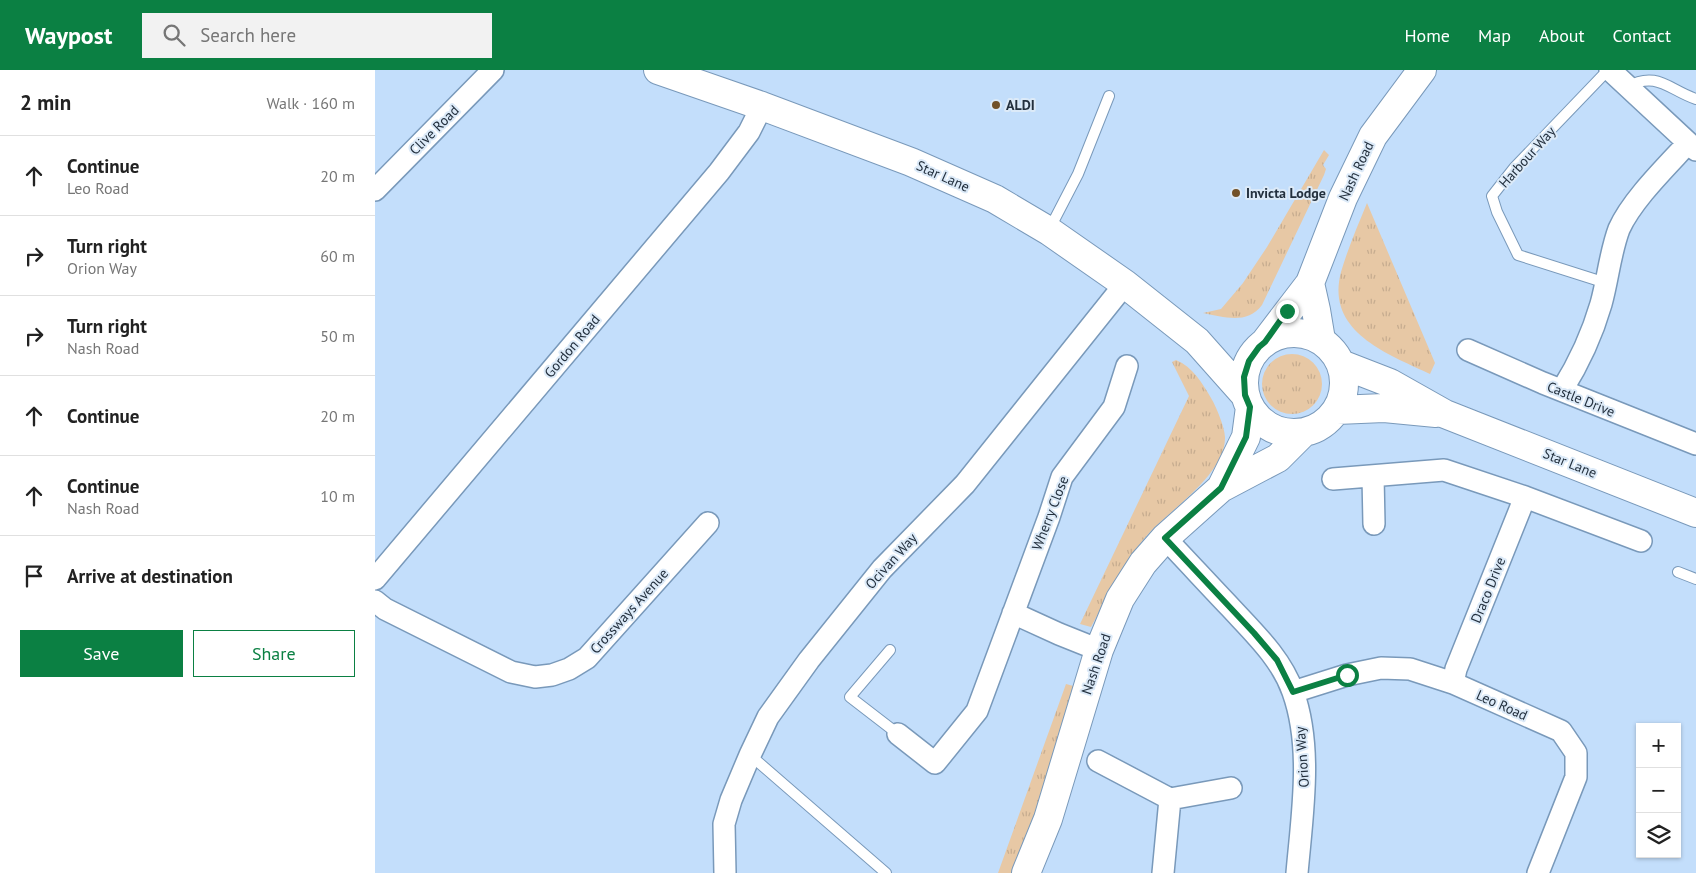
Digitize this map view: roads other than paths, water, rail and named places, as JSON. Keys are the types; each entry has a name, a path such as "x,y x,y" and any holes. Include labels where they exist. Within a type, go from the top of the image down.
{"street":[{"name":"Clive Road","path":"375,190 493,70"},
{"name":"Star Lane","path":"657,70 762,106 911,162 995,199 1049,231 1125,284 1197,342 1248,401"},
{"name":"Nash Road","path":"1262,344 1310,284 1343,198 1373,136 1422,70"},
{"path":"1562,390 1587,346 1606,283 1615,244 1627,213 1665,168 1692,147 1609,70"},
{"name":"Gordon Road","path":"375,579 719,172 749,132 762,106"},
{"name":"Ocivan Way","path":"725,873 724,824 731,800 769,717 809,660 882,568 965,484 1125,284"},
{"path":"1310,284 1317,310 1321,340"},
{"path":"1293,332 1307,334 1321,340 1337,355 1345,380 1343,395 1337,410 1328,421 1303,433 1287,433 1273,428 1260,419 1248,401 1244,377 1249,361 1262,344 1278,335 1293,332"},
{"name":"Star Lane","path":"1197,342 1231,348 1262,344"},
{"name":"Castle Drive","path":"1468,350 1696,444"},
{"name":"Star Lane","path":"1341,364 1390,383 1445,414 1696,513"},
{"name":"Wherry Close","path":"898,734 935,763 977,711 1062,477 1114,407 1127,366"},
{"name":"Nash Road","path":"1221,488 1246,437 1248,401"},
{"name":"Star Lane","path":"1337,410 1384,408 1445,414"},
{"name":"Nash Road","path":"1026,873 1048,819 1099,650 1120,599 1143,563 1165,538 1221,488 1278,458 1303,433"},
{"path":"1333,479 1444,470 1525,497 1641,540"},
{"path":"1373,476 1374,524"},
{"name":"Draco Drive","path":"1453,683 1456,669 1525,497"},
{"name":"Crossways Avenue","path":"375,601 385,609 511,672 535,677 552,675 569,669 587,658 708,523"},
{"name":"Orion Way","path":"1165,538 1277,660 1293,692 1302,731 1304,790 1297,873"},
{"path":"1013,614 1099,650"},
{"name":"Leo Road","path":"1293,692 1347,675 1381,668 1410,669 1453,683 1561,731 1576,753 1577,778 1538,873"},
{"path":"1098,761 1170,799 1231,788"},
{"path":"1163,873 1170,799"}],"lane":[{"name":"Harbour Way","path":"1606,283 1518,255 1492,196 1514,168 1609,70"},
{"path":"1627,87 1638,80 1650,76 1661,78 1685,95 1696,99"},
{"path":"1049,231 1078,174 1109,96"},
{"path":"1678,572 1696,579"},
{"path":"890,650 850,698 898,734"},
{"path":"750,755 886,873"}],"place":[{"name":"ALDI","path":"996,105"},
{"name":"Invicta Lodge","path":"1236,193"}]}
